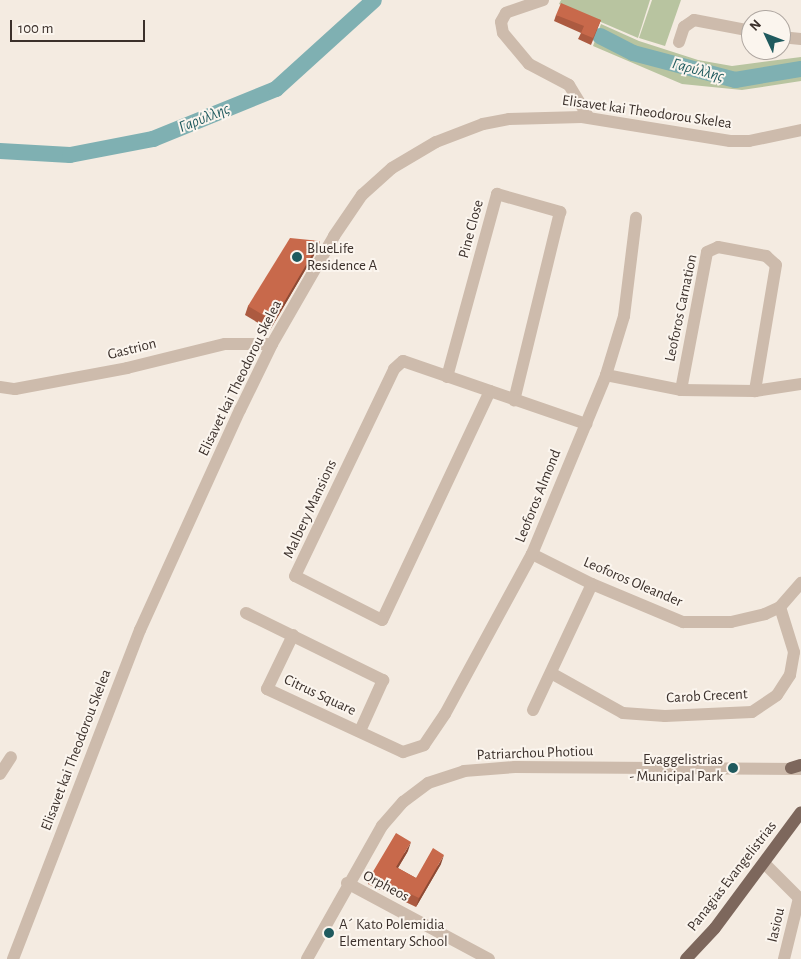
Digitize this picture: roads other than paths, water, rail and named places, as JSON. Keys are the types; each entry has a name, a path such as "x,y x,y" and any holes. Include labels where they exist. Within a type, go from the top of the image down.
{"main road":[{"name":"Panagias Evangelistrias","path":"686,959 715,928 801,812"}],"street":[{"path":"540,1 506,14 502,22 503,33 529,64 569,85 588,117"},
{"path":"679,42 684,27 694,20 741,29"},
{"name":"Elisavet kai Theodorou Skelea","path":"13,959 140,630 272,344 348,213 392,168 436,142 483,124 539,115 588,117 730,140 749,141 801,130"},
{"name":"Pine Close","path":"447,377 497,194 560,212 514,400"},
{"name":"Leoforos Almond","path":"403,752 424,745 444,714 532,554 606,375 624,316 636,218"},
{"name":"Leoforos Carnation","path":"681,390 708,252 718,246 766,256 776,265 755,391"},
{"name":"Gastrion","path":"0,387 14,389 127,368 225,344 272,344"},
{"name":"Malbery Mansions","path":"490,392 382,620 295,576 394,369 403,361 586,424"},
{"path":"606,375 681,390 755,391 801,384"},
{"name":"Leoforos Oleander","path":"532,554 592,584 683,622 731,622 780,607"},
{"path":"780,607 801,583"},
{"path":"533,710 592,584"},
{"name":"Carob Crecent","path":"551,673 623,713 665,716 752,712 777,695 790,675 794,652 780,607"},
{"name":"Citrus Square","path":"246,613 383,680 360,731"},
{"name":"Citrus Square","path":"293,635 267,688 403,752"},
{"path":"0,774 11,756"},
{"name":"Patriarchou Photiou","path":"307,959 347,883 382,826 403,802 428,782 464,772 515,767 798,769"},
{"path":"764,863 800,899"},
{"name":"Orpheos","path":"347,883 489,959"},
{"name":"Iasiou","path":"784,959 800,899"}],"waterway":[{"name":"Γαρύλλης","path":"0,151 70,155 153,139 276,89 374,0"},
{"name":"Γαρύλλης","path":"600,36 633,53 735,80 801,69"}],"place":[{"name":"BlueLife Residence A","path":"297,257"},
{"name":"Evaggelistrias - Municipal Park","path":"733,768"},
{"name":"A´ Kato Polemidia Elementary School","path":"329,933"}]}
